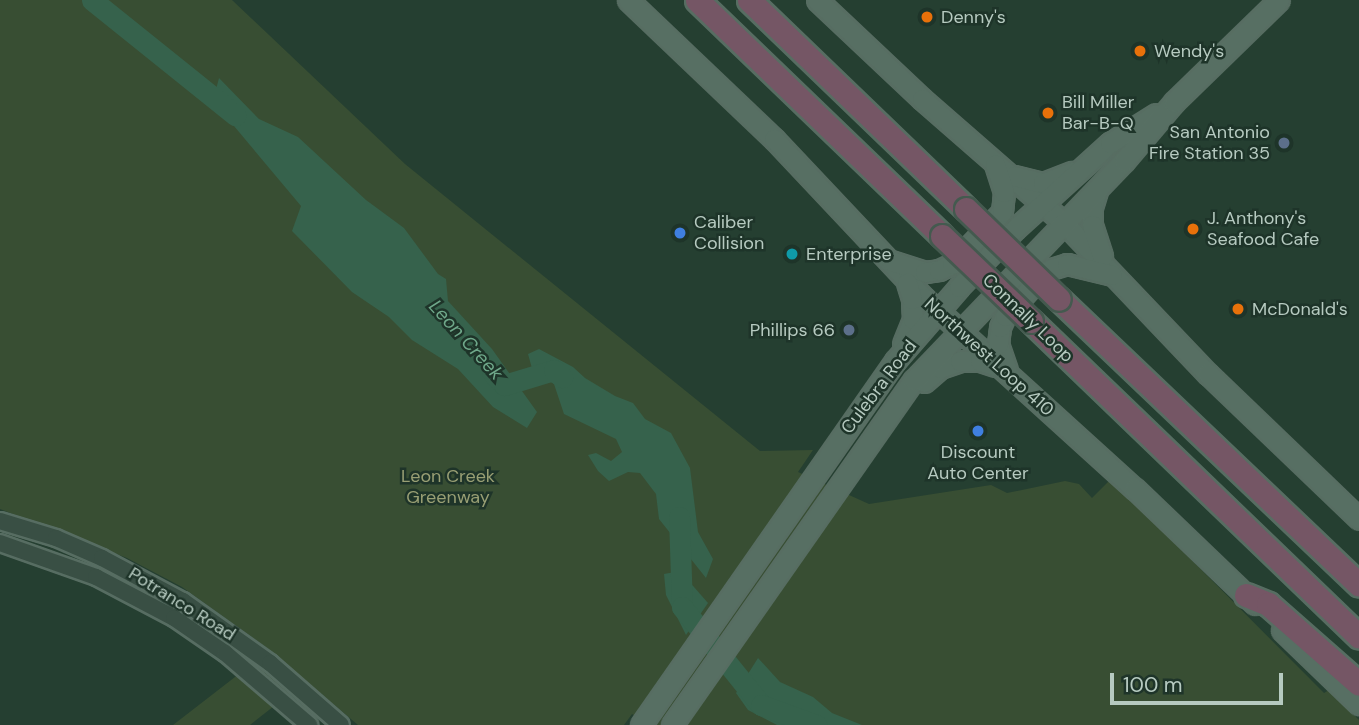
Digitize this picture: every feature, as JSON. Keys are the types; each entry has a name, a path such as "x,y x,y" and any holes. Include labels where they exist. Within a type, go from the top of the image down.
{"highway":[{"name":"Connally Loop","path":"697,0 1359,636"},
{"name":"Connally Loop","path":"755,4 1359,585"},
{"path":"1246,595 1268,604 1359,684"}],"main road":[{"name":"Northwest Loop 410","path":"628,0 758,124 907,282 1246,595 1359,704"},
{"path":"817,0 1064,223 1216,382 1359,519"},
{"name":"Culebra Road","path":"672,725 914,380 1100,186 1174,102 1279,0"},
{"name":"Culebra Road","path":"642,725 895,361 1015,229 1090,159 1174,102"},
{"path":"1000,167 1023,180 1048,182 1062,177 1090,159"},
{"path":"887,259 925,272 939,270 951,264 1002,212 1004,192 1000,167"},
{"path":"1100,186 1092,207 1093,231 1103,257 1116,277"},
{"path":"1011,377 999,351 1000,327 1005,316 1040,277 1051,269 1067,264 1116,277"},
{"path":"895,361 912,319 912,299 907,282"},
{"path":"892,410 932,374 951,363 980,361 1011,377"}],"street":[{"name":"Potranco Road","path":"0,521 33,531 139,575 237,637 341,725"},
{"path":"26,550 33,531"},
{"name":"Potranco Road","path":"0,543 26,550 123,590 174,618 226,653 309,725"},
{"path":"226,653 237,637"}],"green space":[{"name":"Leon Creek Greenway","path":"0,0 232,0 405,164 760,451 813,450 798,472 869,504 991,485 1007,493 1065,481 1079,484 1092,498 1111,479 1324,693 1329,690 1359,720 1359,725 649,725 632,714 624,725 358,725 306,681 250,725 173,725 270,650 182,587 127,558 0,509"}],"water":[{"path":"219,78 259,119 298,137 366,200 404,228 438,274 446,279 448,301 492,349 537,412 527,428 493,407 458,369 412,340 389,317 352,292 292,231 301,206 213,101"},
{"path":"539,349 573,367 585,378 615,396 633,403 645,419 671,433 690,468 698,532 713,559 706,578 659,519 656,494 640,473 628,472 609,481 598,471 588,455 596,453 611,461 622,452 616,439 564,414 554,384 533,372 528,354"},
{"path":"680,571 708,603 686,635 666,595 664,574"},
{"path":"758,658 780,682 813,697 832,713 862,725 777,725 748,710 736,693"}],"waterway":[{"name":"Leon Creek","path":"92,0 235,115"},
{"name":"Leon Creek","path":"492,372 504,385 554,370 562,377"},
{"name":"Leon Creek","path":"679,517 682,607 761,705 816,725"}],"place":[{"name":"Denny's","path":"927,17"},
{"name":"Wendy's","path":"1140,51"},
{"name":"Bill Miller Bar-B-Q","path":"1048,113"},
{"name":"San Antonio Fire Station 35","path":"1284,143"},
{"name":"J. Anthony's Seafood Cafe","path":"1193,229"},
{"name":"Caliber Collision","path":"680,233"},
{"name":"Enterprise","path":"792,254"},
{"name":"McDonald's","path":"1238,309"},
{"name":"Phillips 66","path":"849,330"},
{"name":"Discount Auto Center","path":"978,431"}]}
